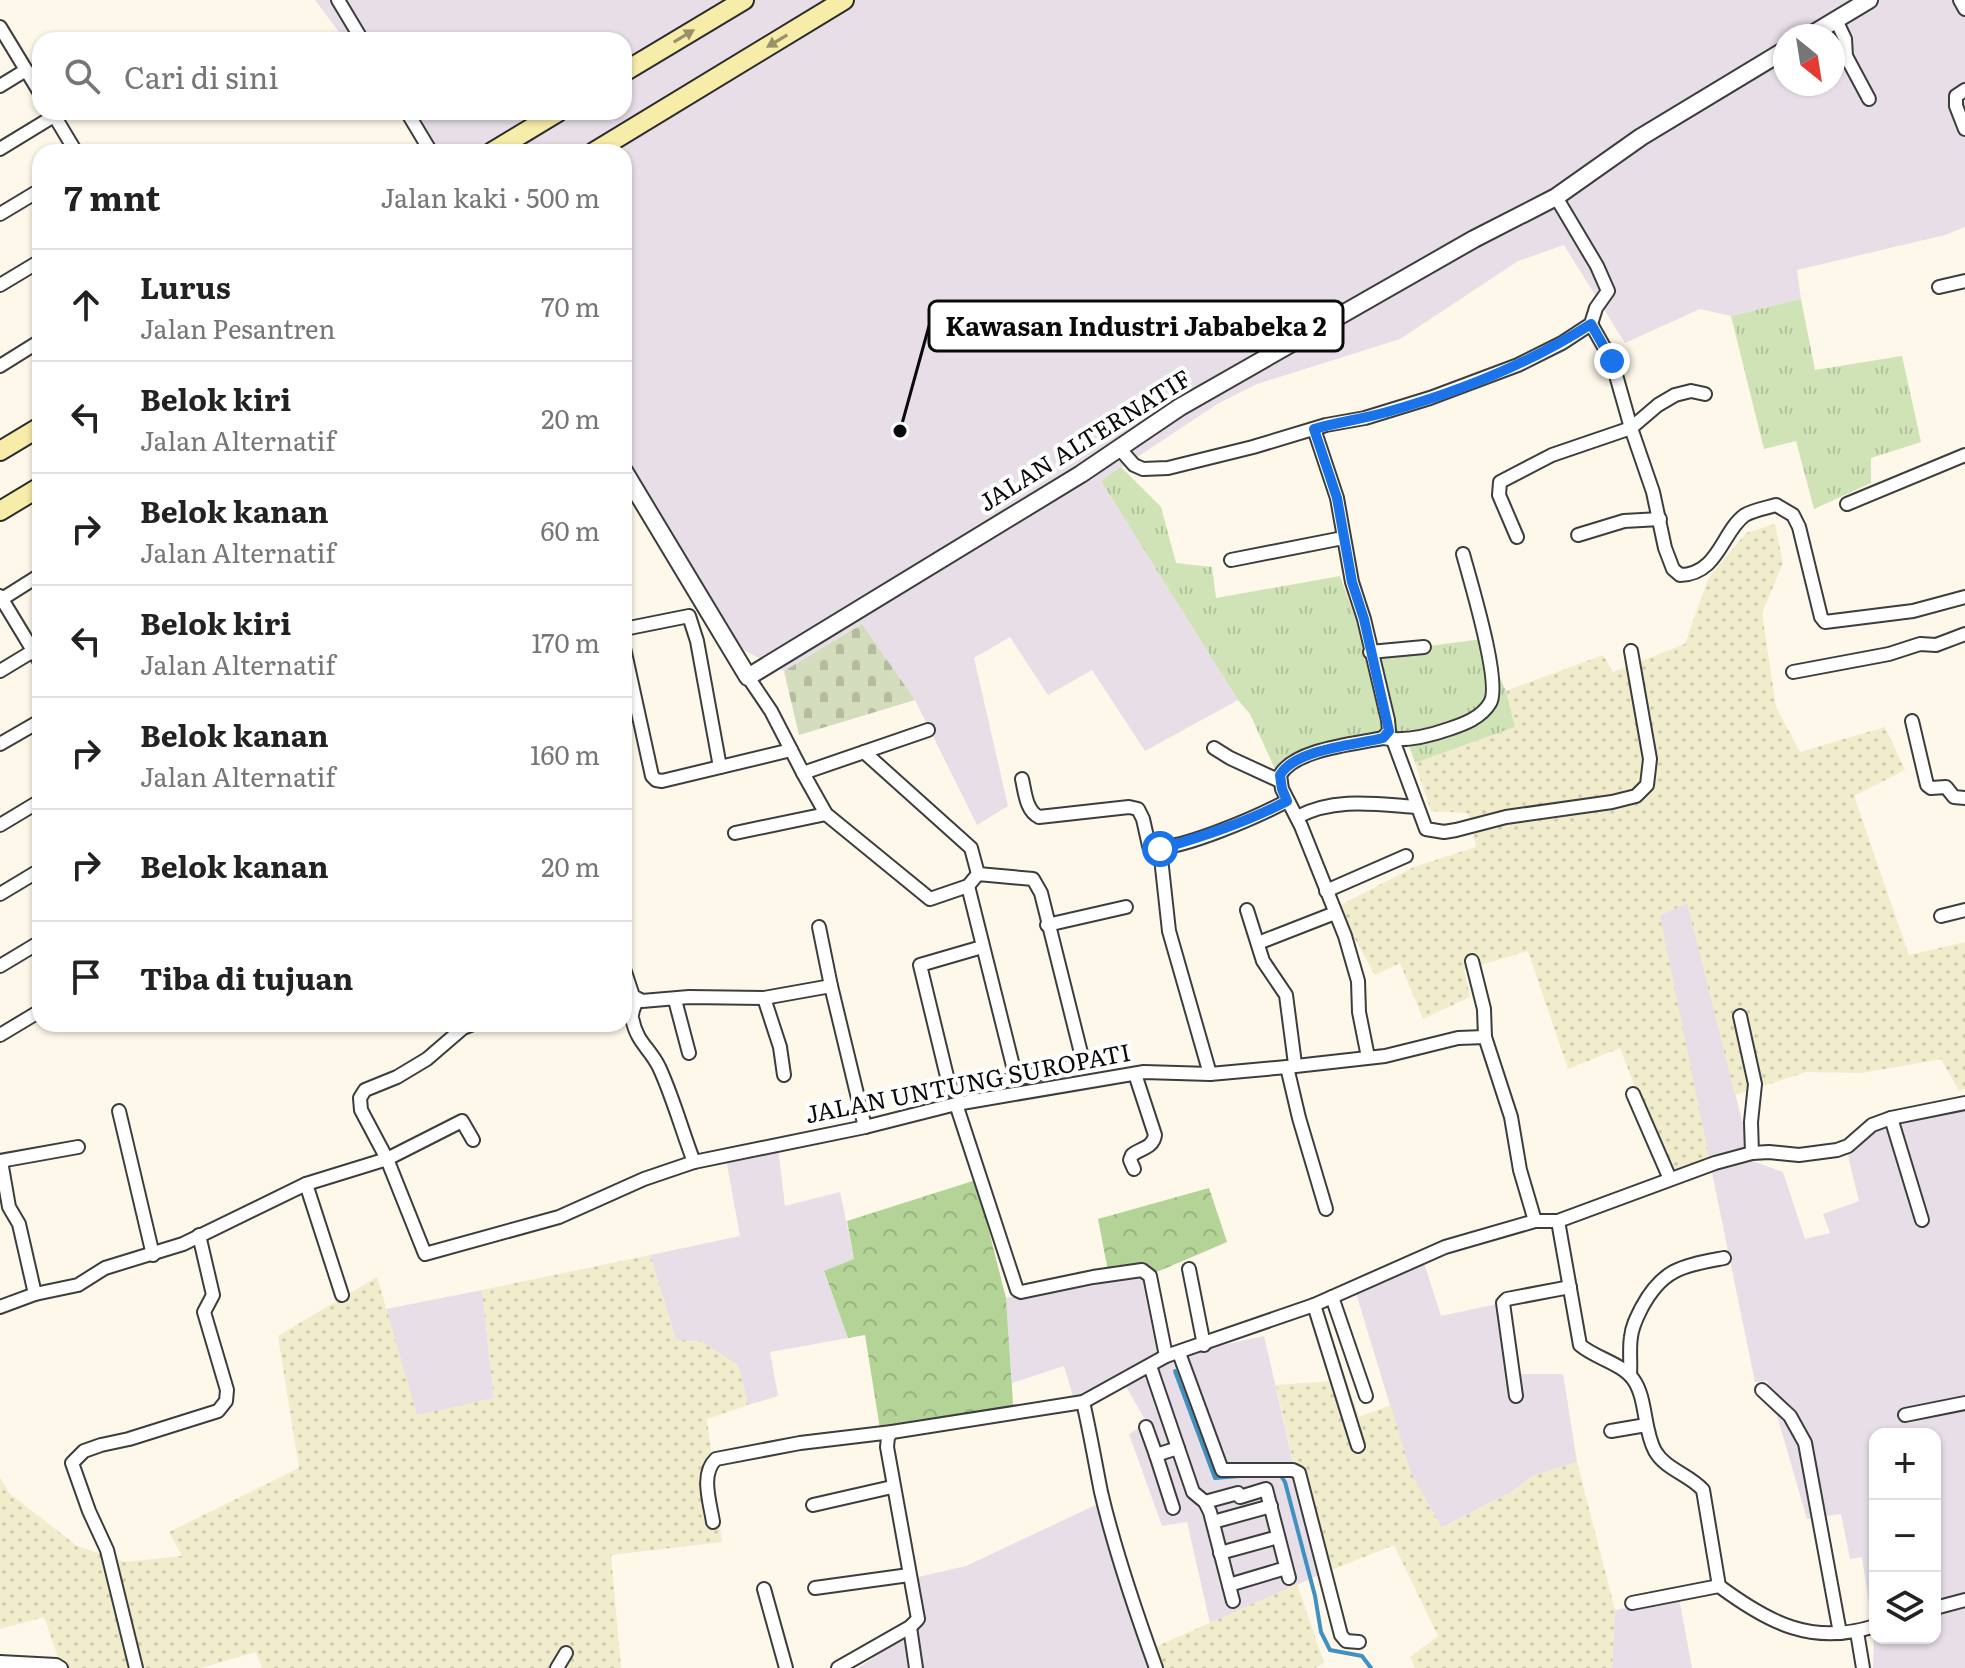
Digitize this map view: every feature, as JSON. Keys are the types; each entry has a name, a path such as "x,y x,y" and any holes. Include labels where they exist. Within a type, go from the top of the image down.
{"main road":[{"path":"632,67 744,0"},
{"path":"607,144 844,0"},
{"path":"505,144 545,120"},
{"path":"0,451 32,432"},
{"path":"0,511 32,492"}],"street":[{"path":"338,0 357,32"},
{"path":"1829,24 1869,0"},
{"path":"1960,0 1965,9"},
{"path":"1836,20 1845,39 1846,56 1869,99"},
{"path":"0,27 32,80"},
{"name":"JALAN ALTERNATIF","path":"748,677 1119,448 1180,407 1474,239 1556,197 1641,137 1773,57"},
{"path":"0,86 26,70"},
{"path":"1965,90 1956,96 1956,106 1965,129"},
{"path":"0,149 44,120"},
{"path":"57,120 71,144"},
{"path":"412,120 426,144"},
{"path":"0,214 32,195"},
{"path":"1119,448 1134,465 1152,470 1236,451 1392,411 1518,365 1562,343 1591,324 1608,288 1556,197"},
{"path":"0,285 32,266"},
{"path":"1939,287 1965,281"},
{"path":"1591,324 1612,361 1653,492 1665,548 1673,569 1680,575 1702,569 1711,561 1743,516 1776,505 1793,515 1799,527 1821,617 1825,622 1913,611 1965,597"},
{"path":"0,366 32,346"},
{"path":"1517,537 1499,495 1500,482 1552,455 1631,428 1675,395 1691,391 1705,394"},
{"path":"1314,429 1337,498 1352,582 1364,619 1389,727 1388,739 1426,829 1444,832 1506,817 1612,802 1642,792 1649,778 1650,759 1631,651"},
{"path":"1847,504 1965,455"},
{"path":"632,484 771,711 826,814 928,898 939,898 968,886 978,874"},
{"path":"1578,535 1624,521 1660,519"},
{"path":"1231,560 1343,538"},
{"path":"1368,1057 1359,1012 1358,981 1335,913 1280,781 1282,771 1292,761 1388,739 1435,734 1479,716 1492,701 1494,676 1463,554"},
{"path":"32,580 1,597 32,644"},
{"path":"632,627 689,616 720,767"},
{"path":"1793,672 1889,654 1920,644 1936,645 1965,634"},
{"path":"1370,652 1424,647"},
{"path":"0,671 32,656"},
{"path":"632,685 652,776 656,780 791,750"},
{"path":"1912,721 1927,785 1931,788 1946,787 1954,797 1965,798"},
{"path":"0,744 32,726"},
{"path":"803,773 928,730"},
{"path":"1214,748 1280,781"},
{"path":"864,752 973,849 978,874"},
{"path":"1022,779 1029,807 1035,816 1051,817 1134,807 1143,819 1149,846 1160,849 1209,834 1287,801"},
{"path":"1297,817 1313,809 1345,803 1417,807"},
{"path":"0,825 32,806"},
{"path":"735,833 826,814"},
{"path":"1160,849 1169,931 1210,1074"},
{"path":"1326,891 1406,856"},
{"path":"978,874 1033,879 1041,893 1082,1061 1077,1067 956,1092 948,1087 920,965 982,947"},
{"path":"0,894 32,875"},
{"path":"968,886 1016,1078"},
{"path":"1047,925 1126,907"},
{"path":"1247,910 1268,972 1286,995 1299,1118 1326,1209"},
{"path":"1941,916 1965,910"},
{"path":"1258,943 1335,913"},
{"path":"819,927 865,1127"},
{"path":"0,966 32,947"},
{"path":"1472,961 1484,1009 1485,1037 1511,1117 1520,1170 1535,1221"},
{"path":"637,1000 764,998 831,986"},
{"path":"632,990 637,1000"},
{"path":"764,998 780,1047 784,1075"},
{"path":"632,1012 637,1000"},
{"path":"675,1000 689,1053"},
{"path":"0,1035 32,1016"},
{"path":"1740,1016 1755,1084 1752,1153"},
{"path":"632,1017 643,1047 652,1055 665,1081 694,1162"},
{"path":"387,1159 361,1110 360,1098 365,1090 397,1077 427,1059 458,1032"},
{"name":"JALAN UNTUNG SUROPATI","path":"387,1159 425,1254 559,1217 644,1179 694,1162 865,1127 956,1104 1135,1074 1210,1074 1385,1056 1458,1038 1485,1037"},
{"path":"1134,1169 1130,1160 1132,1155 1149,1146 1155,1135 1135,1074"},
{"path":"1633,1094 1670,1179"},
{"path":"713,1522 707,1477 709,1465 716,1459 800,1443 1083,1402 1172,1354 1314,1305 1445,1247 1535,1221 1558,1221 1670,1179 1752,1153 1799,1155 1837,1150 1848,1146 1872,1125 1891,1118 1965,1103"},
{"path":"956,1104 1017,1290 1142,1270 1150,1276 1172,1354 1222,1470 1293,1470 1299,1473 1341,1635 1346,1641 1359,1642"},
{"path":"119,1111 153,1255"},
{"path":"1891,1118 1922,1220"},
{"path":"0,1307 35,1294 78,1285 105,1268 183,1244 306,1184 387,1159 462,1121 473,1140"},
{"path":"35,1294 19,1224 9,1207 0,1161 78,1147"},
{"path":"306,1184 342,1295"},
{"path":"1558,1221 1580,1345 1630,1375 1638,1388 1646,1425 1660,1458 1703,1490 1719,1586 1757,1613 1786,1628 1840,1633 1869,1628"},
{"path":"136,1668 107,1550 72,1463 84,1451 218,1411 226,1401 223,1376 204,1312 213,1295 199,1235"},
{"path":"1630,1375 1634,1324 1659,1280 1683,1268 1724,1258"},
{"path":"1189,1269 1204,1345"},
{"path":"1516,1396 1503,1303 1507,1299 1570,1287"},
{"path":"1332,1297 1366,1396"},
{"path":"1314,1305 1358,1446"},
{"path":"1150,1366 1193,1492 1205,1502 1213,1522 1233,1601"},
{"path":"1762,1390 1790,1416 1805,1443 1840,1633"},
{"path":"1083,1402 1112,1533 1129,1593 1156,1668"},
{"path":"1905,1415 1965,1403"},
{"path":"1611,1431 1646,1425"},
{"path":"1146,1427 1173,1508"},
{"path":"838,1668 910,1627 918,1619 892,1487 886,1443 892,1432"},
{"path":"1156,1455 1178,1448"},
{"path":"1205,1502 1238,1493 1240,1497 1265,1484 1287,1573 1229,1585"},
{"path":"813,1505 892,1487"},
{"path":"1213,1522 1271,1506"},
{"path":"1220,1553 1278,1537"},
{"path":"815,1588 909,1575"},
{"path":"1632,1603 1719,1586"},
{"path":"764,1589 786,1668"},
{"path":"1941,1606 1965,1600"},
{"path":"910,1627 916,1668"},
{"path":"1857,1632 1863,1668"},
{"path":"557,1668 566,1653"},
{"path":"0,1662 56,1665 61,1668"}],"shaded area":[{"path":"315,0 1965,0 1965,227 1945,235 1797,270 1801,299 1731,316 1700,309 1625,343 1564,245 1518,261 1400,339 1257,384 1219,403 1101,481 1238,700 1145,751 1092,670 1048,695 1010,637 974,658 1008,806 977,825 915,700 862,624 784,671 734,645 632,472 632,144 422,144 404,120 632,120 632,32 339,32"},
{"path":"1775,524 1783,563 1762,613 1776,707 1800,752 1885,727 1905,770 1854,796 1909,955 1965,942 1965,1089 1959,1091 1941,1059 1862,1073 1806,1072 1735,1095 1687,903 1660,916 1711,1167 1671,1180 1620,1048 1568,1069 1528,951 1464,970 1470,997 1423,1019 1400,963 1375,975 1337,907 1414,867 1476,847 1468,813 1431,811 1415,763 1515,727 1506,691 1603,655 1613,672 1685,644 1708,579 1746,533"},
{"path":"1688,903 1752,1161 1783,1172 1805,1239 1830,1233 1823,1214 1859,1201 1847,1152 1863,1138 1904,1120 1965,1108 1965,1668 1873,1668 1874,1644 1941,1644 1941,1428 1869,1428 1869,1604 1862,1557 1850,1559 1841,1514 1807,1519 1767,1381 1755,1382 1659,915"},
{"path":"778,1148 785,1206 840,1192 854,1259 824,1272 848,1338 770,1352 778,1396 748,1405 738,1365 676,1340 650,1255 740,1236 726,1159"},
{"path":"650,1255 676,1340 701,1341 738,1365 748,1405 707,1419 722,1542 611,1555 621,1668 262,1668 256,1652 201,1668 62,1668 44,1617 0,1629 0,1477 9,1493 77,1546 125,1562 182,1556 169,1532 299,1468 278,1336 377,1277 417,1415 494,1398 482,1290"},
{"path":"1424,1263 1441,1316 1497,1304 1509,1374 1563,1374 1577,1462 1533,1476 1511,1492 1441,1528 1410,1471 1355,1290"},
{"path":"1152,1274 1172,1356 1264,1336 1319,1575 1210,1623 1187,1522 1162,1526 1129,1434 1147,1423 1124,1383 1076,1406 1064,1366 1012,1383 1006,1298 1109,1276"},
{"path":"482,1290 494,1398 417,1416 386,1309"},
{"path":"1346,1380 1359,1417 1391,1405 1410,1471 1442,1528 1511,1492 1533,1476 1577,1462 1615,1610 1612,1668 1415,1668 1410,1657 1438,1636 1394,1545 1319,1575 1276,1385"},
{"path":"1102,1502 1158,1668 858,1668 926,1623 914,1578 966,1566"},
{"path":"1297,1584 1324,1663 1315,1668 1159,1668 1151,1649"},
{"path":"1679,1598 1692,1668 1612,1668 1615,1610"}],"green space":[{"path":"1801,299 1815,370 1902,356 1921,442 1871,458 1871,483 1814,509 1796,441 1764,449 1731,316"},
{"path":"1121,467 1161,507 1176,563 1212,567 1216,598 1340,576 1368,654 1482,639 1506,691 1515,727 1415,763 1404,731 1275,769 1250,714 1238,700 1101,481"},
{"path":"862,624 915,700 799,735 784,671"},
{"path":"976,1180 1006,1298 1014,1417 881,1435 865,1335 848,1338 824,1271 854,1259 847,1221"},
{"path":"1209,1188 1227,1242 1152,1274 1109,1276 1098,1219"}],"waterway":[{"path":"1175,1371 1215,1478 1239,1476"},
{"path":"1279,1473 1285,1482 1315,1596 1321,1632 1330,1650 1362,1656 1371,1668"}],"place":[{"name":"Kawasan Industri Jababeka 2","path":"900,431"}],"route":[{"path":"1160,849 1209,834 1287,801 1280,775 1292,761 1383,738 1389,731 1364,619 1352,582 1337,498 1314,429 1392,411 1518,365 1591,324 1612,361"}]}
